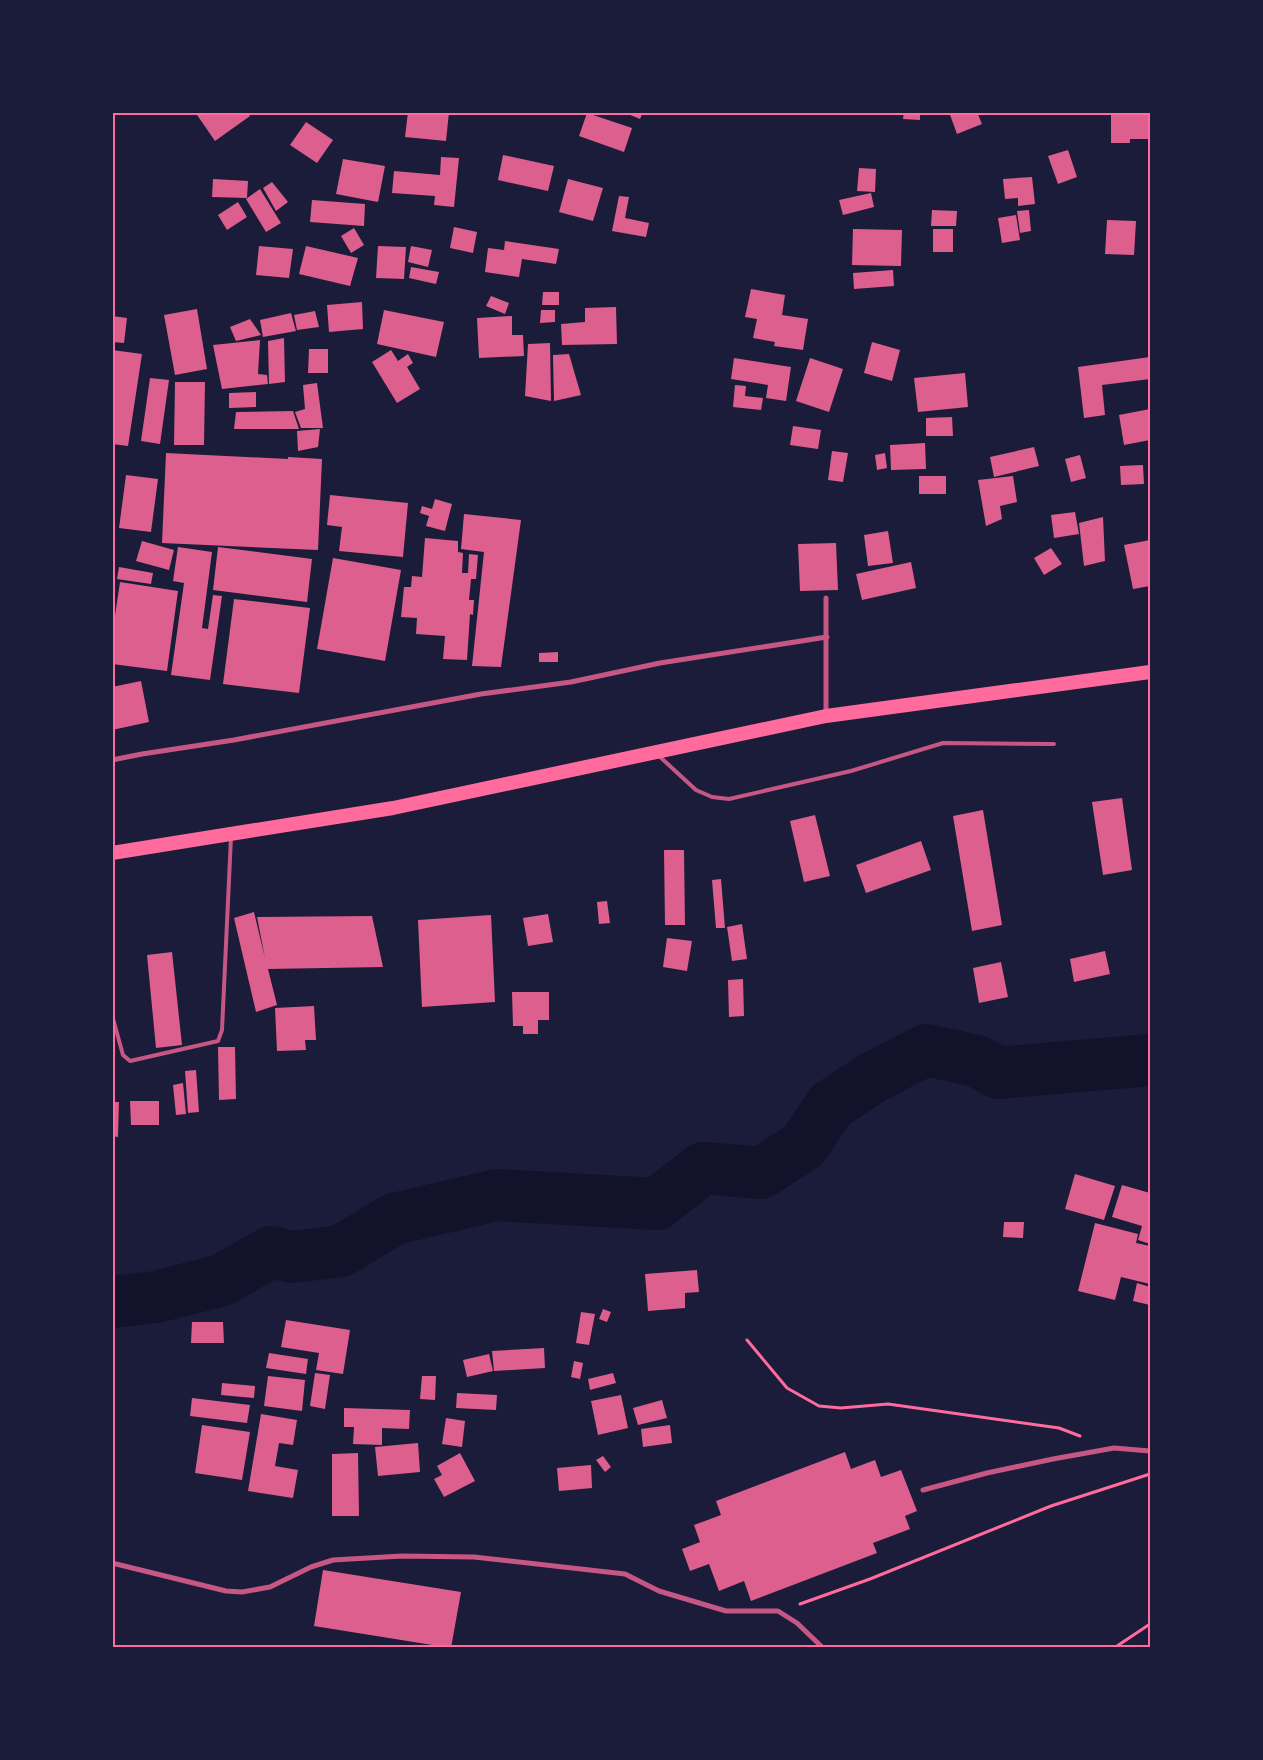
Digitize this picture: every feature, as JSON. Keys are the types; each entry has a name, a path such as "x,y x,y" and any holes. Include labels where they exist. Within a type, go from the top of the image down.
{"highway":[{"path":"112,853 393,808 826,716 1150,672"}],"street":[{"path":"826,598 826,716"},
{"path":"112,760 234,740 481,694 571,682 660,663 827,637"},
{"path":"923,1490 996,1471 1114,1448 1150,1451"},
{"path":"112,1563 226,1591 242,1592 270,1587 311,1567 333,1560 402,1556 474,1558 625,1574 659,1591 726,1611 778,1611 797,1623 824,1648"}],"lane":[{"path":"655,752 696,790 712,797 728,799 851,771 943,742 1054,744"},
{"path":"112,1015 123,1055 130,1061 218,1042 222,1030 231,835"}],"path":[{"path":"747,1340 787,1388 819,1406 841,1408 888,1404 1058,1428 1114,1448"},
{"path":"778,1611 879,1576 1051,1506 1150,1474"},
{"path":"1114,1648 1150,1624"}],"building":[{"path":"112,112 115,112 114,143 112,143"},
{"path":"195,112 247,112 250,116 215,141"},
{"path":"408,112 449,112 446,141 405,137"},
{"path":"623,112 643,112 640,119"},
{"path":"904,112 920,112 920,120 903,119"},
{"path":"949,112 977,112 982,124 957,134"},
{"path":"1111,112 1150,112 1150,139 1130,139 1130,143 1111,143"},
{"path":"587,113 632,128 624,152 579,136"},
{"path":"306,122 333,140 317,163 290,145"},
{"path":"1068,150 1077,177 1058,184 1048,156"},
{"path":"503,155 554,166 548,191 498,180"},
{"path":"441,157 459,158 454,207 434,205 435,196 392,193 394,171 440,175"},
{"path":"343,159 385,166 378,202 336,194"},
{"path":"859,168 876,169 875,192 857,191"},
{"path":"1032,177 1035,204 1018,206 1018,198 1005,199 1003,179"},
{"path":"213,179 248,181 247,198 212,197"},
{"path":"568,179 603,188 593,221 559,212"},
{"path":"272,182 288,202 276,211 263,188"},
{"path":"260,189 281,223 266,232 246,199"},
{"path":"871,193 874,207 843,215 839,200"},
{"path":"619,196 629,197 625,218 649,223 646,237 612,231"},
{"path":"312,200 365,204 364,226 310,222"},
{"path":"238,202 247,217 227,230 218,215"},
{"path":"932,210 957,211 956,226 931,226"},
{"path":"1029,210 1031,231 1020,233 1017,211"},
{"path":"1016,215 1020,240 1002,243 998,218"},
{"path":"1107,220 1136,221 1134,255 1105,254"},
{"path":"454,227 477,232 473,253 450,248"},
{"path":"354,228 364,245 351,253 341,236"},
{"path":"853,229 902,230 901,266 852,265"},
{"path":"933,229 953,229 953,252 933,252"},
{"path":"505,241 559,249 556,264 522,259 519,277 485,272 488,248 504,250"},
{"path":"259,246 293,249 289,278 256,275"},
{"path":"306,246 358,258 350,286 299,274"},
{"path":"378,246 406,247 404,279 376,278"},
{"path":"411,246 432,250 428,267 408,262"},
{"path":"411,267 439,272 436,284 409,278"},
{"path":"893,270 894,286 854,289 853,273"},
{"path":"751,289 785,295 782,315 808,319 803,350 774,346 775,342 753,338 757,319 745,317"},
{"path":"543,292 559,292 559,305 542,305"},
{"path":"491,296 509,303 505,314 486,306"},
{"path":"362,302 363,329 329,332 327,305"},
{"path":"616,307 617,344 562,345 561,324 585,322 585,308"},
{"path":"197,309 207,369 175,375 164,315"},
{"path":"384,310 444,322 436,357 377,344"},
{"path":"541,310 555,310 555,322 540,323"},
{"path":"315,311 319,327 297,330 294,315"},
{"path":"291,313 296,331 263,337 260,320"},
{"path":"112,316 127,318 124,343 112,342"},
{"path":"512,316 512,335 523,335 524,356 479,358 477,318"},
{"path":"250,319 261,335 236,341 230,327"},
{"path":"284,338 285,382 269,384 268,341"},
{"path":"260,340 258,374 267,375 268,384 222,389 213,345"},
{"path":"872,342 900,350 892,381 864,373"},
{"path":"550,343 551,401 525,396 528,344"},
{"path":"309,349 328,349 328,373 308,373"},
{"path":"112,350 142,354 128,446 112,444"},
{"path":"391,350 398,361 408,354 413,363 407,367 420,389 397,403 372,362"},
{"path":"569,354 581,395 554,401 553,355"},
{"path":"1150,357 1150,379 1102,385 1105,415 1084,418 1078,367"},
{"path":"734,358 791,367 786,401 766,398 768,385 731,379"},
{"path":"810,358 843,369 829,412 796,401"},
{"path":"965,373 968,407 918,412 914,378"},
{"path":"150,378 169,380 160,444 141,441"},
{"path":"175,382 205,382 204,445 174,445"},
{"path":"317,383 323,428 301,428 295,412 305,409 303,385"},
{"path":"735,385 746,386 745,396 763,398 761,410 733,407"},
{"path":"256,392 256,407 229,408 229,393"},
{"path":"1150,409 1150,440 1124,445 1119,415"},
{"path":"293,411 299,429 234,429 236,412"},
{"path":"952,417 953,436 926,436 926,418"},
{"path":"793,426 821,430 818,449 790,445"},
{"path":"320,429 318,447 298,451 297,431"},
{"path":"925,443 926,469 891,470 890,445"},
{"path":"1034,447 1039,466 994,477 990,457"},
{"path":"832,451 848,453 843,482 828,480"},
{"path":"166,453 322,459 318,550 162,543"},
{"path":"885,453 887,468 877,470 875,455"},
{"path":"1080,455 1086,478 1071,482 1065,459"},
{"path":"1143,465 1144,484 1121,485 1120,466"},
{"path":"126,475 158,479 151,532 119,528"},
{"path":"919,476 946,476 946,494 919,494"},
{"path":"1013,476 1017,502 1000,506 1002,519 986,526 978,480"},
{"path":"330,495 408,503 403,557 339,551 342,527 327,525"},
{"path":"435,499 452,504 445,531 426,526 429,516 420,513 422,506 432,509"},
{"path":"1075,512 1079,534 1054,538 1051,515"},
{"path":"464,514 521,520 501,667 472,666 484,552 461,549"},
{"path":"1103,517 1105,561 1084,566 1079,523"},
{"path":"888,531 893,563 868,566 864,535"},
{"path":"425,538 458,541 458,552 463,553 462,573 468,573 469,554 478,555 476,579 471,579 469,600 474,600 473,615 470,614 467,660 443,659 445,636 416,634 417,618 401,617 404,587 411,587 412,576 422,577"},
{"path":"1150,540 1150,586 1133,589 1124,545"},
{"path":"142,541 174,550 169,570 136,561"},
{"path":"836,543 838,590 800,591 798,544"},
{"path":"178,547 212,552 202,628 208,629 213,595 222,596 210,680 171,675 184,583 173,581"},
{"path":"218,547 312,559 307,602 213,590"},
{"path":"1051,548 1062,564 1044,575 1034,558"},
{"path":"333,558 401,570 385,661 317,649"},
{"path":"911,562 916,588 862,600 856,574"},
{"path":"119,567 153,573 151,584 117,579"},
{"path":"120,582 178,591 167,671 112,664 112,636"},
{"path":"234,599 310,608 299,693 223,684"},
{"path":"558,652 558,662 539,662 539,653"},
{"path":"141,681 149,722 112,730 112,687"},
{"path":"1122,798 1132,870 1103,875 1092,802"},
{"path":"983,810 1002,925 972,931 953,816"},
{"path":"815,815 830,876 804,882 790,821"},
{"path":"921,841 931,870 866,893 856,865"},
{"path":"664,850 684,850 685,925 665,925"},
{"path":"721,879 725,928 716,928 712,880"},
{"path":"607,901 610,923 599,924 597,902"},
{"path":"254,912 265,958 257,917 372,916 383,967 268,969 277,1005 256,1012 234,918"},
{"path":"548,914 553,942 528,946 523,918"},
{"path":"491,915 495,1002 422,1007 418,920"},
{"path":"742,924 747,959 732,961 727,927"},
{"path":"667,938 692,941 687,971 663,967"},
{"path":"1105,951 1110,974 1074,982 1070,959"},
{"path":"172,952 182,1045 156,1048 147,955"},
{"path":"1001,962 1008,997 979,1003 973,968"},
{"path":"743,979 744,1016 729,1017 728,980"},
{"path":"512,992 549,992 549,1020 538,1020 538,1034 523,1034 523,1026 513,1026"},
{"path":"314,1006 316,1040 305,1040 306,1050 277,1051 275,1008"},
{"path":"218,1047 235,1047 236,1099 219,1100"},
{"path":"196,1070 199,1112 188,1113 185,1071"},
{"path":"183,1083 186,1114 176,1115 173,1085"},
{"path":"130,1101 159,1101 159,1125 131,1125"},
{"path":"112,1102 119,1102 118,1137 112,1136"},
{"path":"1075,1174 1115,1186 1104,1220 1065,1209"},
{"path":"1122,1185 1150,1193 1150,1244 1138,1240 1142,1226 1112,1217"},
{"path":"1004,1222 1024,1222 1023,1238 1003,1237"},
{"path":"1095,1223 1138,1234 1136,1243 1150,1246 1150,1284 1121,1277 1115,1300 1078,1291"},
{"path":"697,1270 699,1292 685,1293 685,1308 648,1311 645,1274"},
{"path":"1137,1283 1150,1287 1150,1305 1133,1301"},
{"path":"603,1309 611,1312 607,1322 599,1319"},
{"path":"581,1312 595,1314 589,1345 576,1343"},
{"path":"286,1320 350,1330 343,1374 316,1370 319,1353 281,1347"},
{"path":"192,1322 223,1322 224,1343 191,1343"},
{"path":"544,1348 545,1368 494,1371 492,1351"},
{"path":"269,1353 308,1359 306,1374 266,1368"},
{"path":"489,1354 493,1371 467,1377 463,1360"},
{"path":"574,1361 583,1363 580,1379 571,1377"},
{"path":"315,1373 330,1375 325,1409 310,1406"},
{"path":"613,1373 616,1383 590,1390 588,1379"},
{"path":"268,1376 305,1380 302,1411 264,1406"},
{"path":"422,1376 436,1376 435,1400 420,1399"},
{"path":"222,1383 255,1386 254,1398 221,1395"},
{"path":"457,1393 497,1395 496,1410 456,1408"},
{"path":"621,1395 628,1428 598,1435 591,1401"},
{"path":"192,1398 250,1405 247,1423 190,1416"},
{"path":"662,1400 667,1418 638,1425 633,1408"},
{"path":"344,1408 410,1410 409,1429 382,1428 382,1445 353,1444 354,1427 344,1427"},
{"path":"261,1414 297,1420 293,1445 279,1443 275,1466 298,1470 293,1498 248,1491"},
{"path":"446,1418 465,1421 462,1447 442,1444"},
{"path":"202,1425 250,1432 242,1480 195,1473"},
{"path":"670,1425 672,1443 643,1447 641,1429"},
{"path":"418,1443 420,1472 378,1476 375,1447"},
{"path":"845,1452 851,1469 875,1460 881,1477 901,1470 917,1511 905,1516 910,1529 873,1543 877,1553 751,1601 744,1581 719,1591 709,1564 690,1571 682,1549 700,1542 694,1525 721,1515 716,1501"},
{"path":"358,1453 359,1516 332,1516 332,1454"},
{"path":"460,1453 475,1481 444,1497 434,1479 442,1475 437,1466"},
{"path":"603,1456 611,1467 605,1472 596,1460"},
{"path":"591,1465 592,1488 559,1491 557,1468"},
{"path":"323,1570 461,1592 451,1648 314,1626"}],"waterway":[{"path":"112,1302 156,1297 222,1280 271,1252 292,1257 341,1251 394,1219 497,1195 657,1204 703,1168 761,1173 803,1146 831,1105 872,1078 926,1050 977,1061 998,1073 1150,1060"}]}
